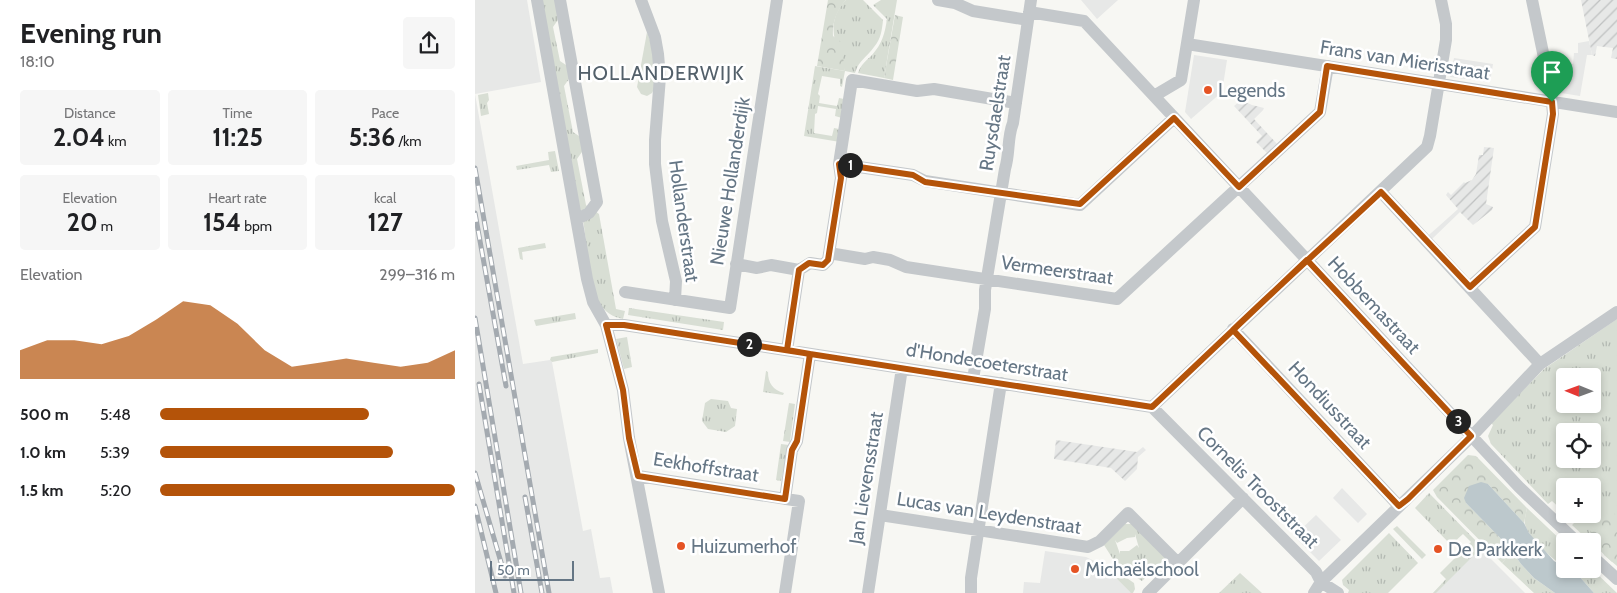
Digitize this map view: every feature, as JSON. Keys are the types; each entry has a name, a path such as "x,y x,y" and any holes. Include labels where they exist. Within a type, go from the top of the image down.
{"street":[{"path":"537,0 589,289 593,302 606,325 623,390 629,438 638,476 659,593"},
{"path":"560,0 597,202 589,213 577,219"},
{"name":"Hollanderstraat","path":"641,0 655,37 659,54 660,77 655,164 662,221 676,281 675,300"},
{"name":"Nieuwe Hollanderdijk","path":"675,300 729,308 777,0"},
{"name":"Hobbemastraat","path":"938,0 955,3 973,11 1030,11 1084,21 1471,436 1535,503 1567,533"},
{"path":"1154,96 1181,80 1194,0"},
{"path":"1152,407 1427,147 1431,136 1446,32 1441,0"},
{"path":"1470,287 1535,227 1553,114 1532,0"},
{"name":"Ruysdaelstraat","path":"973,379 984,318 984,296 1005,169 1009,157 1009,139 1030,11"},
{"name":"Frans van Mierisstraat","path":"1187,44 1617,112"},
{"path":"1239,187 1320,112 1327,66"},
{"path":"736,264 757,268 771,265 799,270 809,263 823,265 828,260 841,178 839,164 853,80 917,91 934,89 1016,103"},
{"path":"839,164 913,175 925,182 1080,204 1174,118"},
{"name":"Vermeerstraat","path":"829,253 865,259 890,260 906,267 1117,299 1239,187"},
{"path":"1381,192 1540,364"},
{"path":"787,350 799,270"},
{"path":"625,292 675,300"},
{"path":"1314,593 1321,582 1408,499 1540,364 1617,312"},
{"name":"d'Hondecoeterstraat","path":"606,325 624,325 1152,407"},
{"name":"Hondiusstraat","path":"1233,330 1399,506"},
{"path":"785,499 792,450 797,441 810,354"},
{"name":"Jan Lievensstraat","path":"868,593 902,368"},
{"path":"971,593 1001,383"},
{"name":"Cornelis Trooststraat","path":"1152,407 1316,572 1321,582 1338,593"},
{"name":"Eekhoffstraat","path":"638,476 799,501 785,593"},
{"path":"1148,593 1243,498"},
{"name":"Lucas van Leydenstraat","path":"880,515 1088,547 1100,541 1128,513 1178,563"},
{"path":"1601,564 1617,579"}],"shaded area":[{"path":"475,0 527,0 541,82 475,94"},
{"path":"1081,0 1118,0 1097,19"},
{"path":"1581,0 1617,0 1617,59 1611,58 1613,48 1597,46 1595,56 1592,55"},
{"path":"1589,41 1592,55 1587,55 1580,96 1561,93 1566,63 1573,64 1574,53 1578,53 1578,43"},
{"path":"1194,55 1227,60 1222,92 1191,119 1185,112"},
{"path":"1454,58 1493,64 1490,82 1450,77"},
{"path":"475,94 523,364 550,360 552,362 583,531 591,529 600,578 610,577 613,593 475,593"},
{"path":"1241,100 1264,108 1254,119 1278,145 1268,154 1256,142 1262,136 1234,106"},
{"path":"1484,147 1494,148 1486,204 1493,207 1492,210 1473,225 1460,212 1432,239 1429,235 1458,209 1446,195 1448,192 1451,195 1464,182 1472,180 1476,174 1479,155 1483,155"},
{"path":"1056,440 1137,452 1143,447 1146,450 1138,457 1137,469 1125,481 1111,468 1054,459"},
{"path":"1481,482 1488,484 1524,523 1529,533 1556,562 1556,578 1581,578 1594,593 1555,593 1534,578 1509,547 1466,503 1464,498 1469,486"},
{"path":"1342,488 1367,514 1358,523 1333,498"},
{"path":"1316,515 1341,540 1319,561 1294,536"},
{"path":"1479,547 1525,593 1433,593"},
{"name":"Michaëlschool","path":"1045,551 1086,557 1103,565 1131,593 1023,593 1024,582 1040,583"}],"green space":[{"path":"542,0 556,0 560,17 553,27 560,61 569,67 571,76 564,86 573,132 582,138 584,149 577,159 586,205 589,208 580,211"},
{"path":"828,0 846,0 836,16 833,26 833,36 841,42 845,71 817,66"},
{"path":"846,0 863,0 883,20 881,34 855,73 845,71 834,34 835,17"},
{"path":"881,0 897,0 884,78 858,73 862,65 878,47 884,34 887,19 873,5"},
{"path":"895,15 903,17 893,80 884,78"},
{"path":"647,32 654,51 654,89 647,96 641,94 637,87"},
{"path":"815,66 845,71 842,87 840,86 840,79 822,76 818,94 820,96 819,103 837,106 839,98 844,99 842,118 835,116 836,109 818,106 817,113 815,114 814,133 832,136 834,128 839,129 840,142 804,136"},
{"path":"488,93 489,114 481,116 478,95"},
{"path":"555,151 559,171 551,172 549,165 517,170 516,166 549,160 548,152"},
{"path":"595,211 599,214 616,309 625,311 623,319 603,309 593,284 583,220"},
{"path":"545,243 546,248 522,252 523,260 520,259 518,248"},
{"path":"629,308 724,322 723,330 628,315"},
{"path":"575,313 576,319 536,326 534,320"},
{"path":"1617,319 1617,556 1612,562 1601,552 1601,533 1580,533 1572,525 1574,523 1601,523 1601,478 1556,478 1556,505 1552,501 1548,504 1491,444 1488,436 1493,425 1491,423 1544,369"},
{"path":"627,337 632,367 624,369 616,339"},
{"path":"598,349 598,353 552,362 550,360 551,357"},
{"path":"766,371 772,386 784,393 783,395 763,392"},
{"path":"711,399 728,401 731,408 737,409 735,426 726,432 708,429 702,421 705,403"},
{"path":"789,403 795,404 790,442 783,441"},
{"path":"781,444 789,445 781,481 776,480"},
{"path":"1468,455 1476,456 1527,508 1524,523 1488,484 1466,503 1509,547 1509,555 1502,563 1437,497 1433,490"},
{"path":"1429,493 1480,545 1479,547 1487,555 1480,549 1436,593 1433,593 1446,579 1440,573 1471,542 1463,534 1451,545 1415,508"},
{"path":"1607,507 1617,516 1617,566 1604,555 1601,546 1601,533 1592,533 1587,526 1590,523 1601,523 1601,510"},
{"path":"1527,508 1556,535 1556,560 1531,536 1527,530 1525,516"},
{"path":"1125,524 1132,524 1166,558 1142,581 1118,567 1104,545","holes":["1135,534 1139,548 1137,545 1129,551 1120,551 1120,554 1115,540 1117,543 1127,538 1135,537"]},
{"path":"1397,526 1426,555 1422,559 1393,529"},
{"path":"1389,533 1418,563 1388,593 1348,593 1349,590 1343,585 1342,580"},
{"path":"1509,547 1534,578 1555,593 1534,593 1502,563 1509,555"},
{"path":"1118,572 1134,583 1135,589 1133,593 1114,576"},
{"path":"1240,573 1262,593 1219,593"},
{"path":"1581,578 1601,578 1617,593 1594,593"}],"railway":[{"path":"475,168 549,593"},
{"path":"475,213 506,386"},
{"path":"475,318 521,593"},
{"path":"479,384 514,593"},
{"path":"475,473 505,576"},
{"path":"525,497 542,593"},
{"path":"475,506 496,593"}],"place":[{"name":"Legends","path":"1208,90"},
{"name":"Huizumerhof","path":"681,546"},
{"name":"De Parkkerk","path":"1438,549"},
{"name":"Michaëlschool","path":"1075,569"}],"district":[{"name":"HOLLANDERWIJK","path":"661,73"}],"route":[{"path":"1552,102 1327,66 1320,112 1239,187 1174,118 1080,204 925,182 913,175 839,164 841,178 828,260 823,265 809,263 799,270 787,350 810,354 797,441 792,450 785,499 638,476 629,438 629,424 623,390 606,325 624,325 810,354 1152,407 1233,330 1307,260 1471,436 1399,506 1233,330 1270,295 1307,260 1381,192 1470,287 1535,227 1553,114 1552,102"}]}
